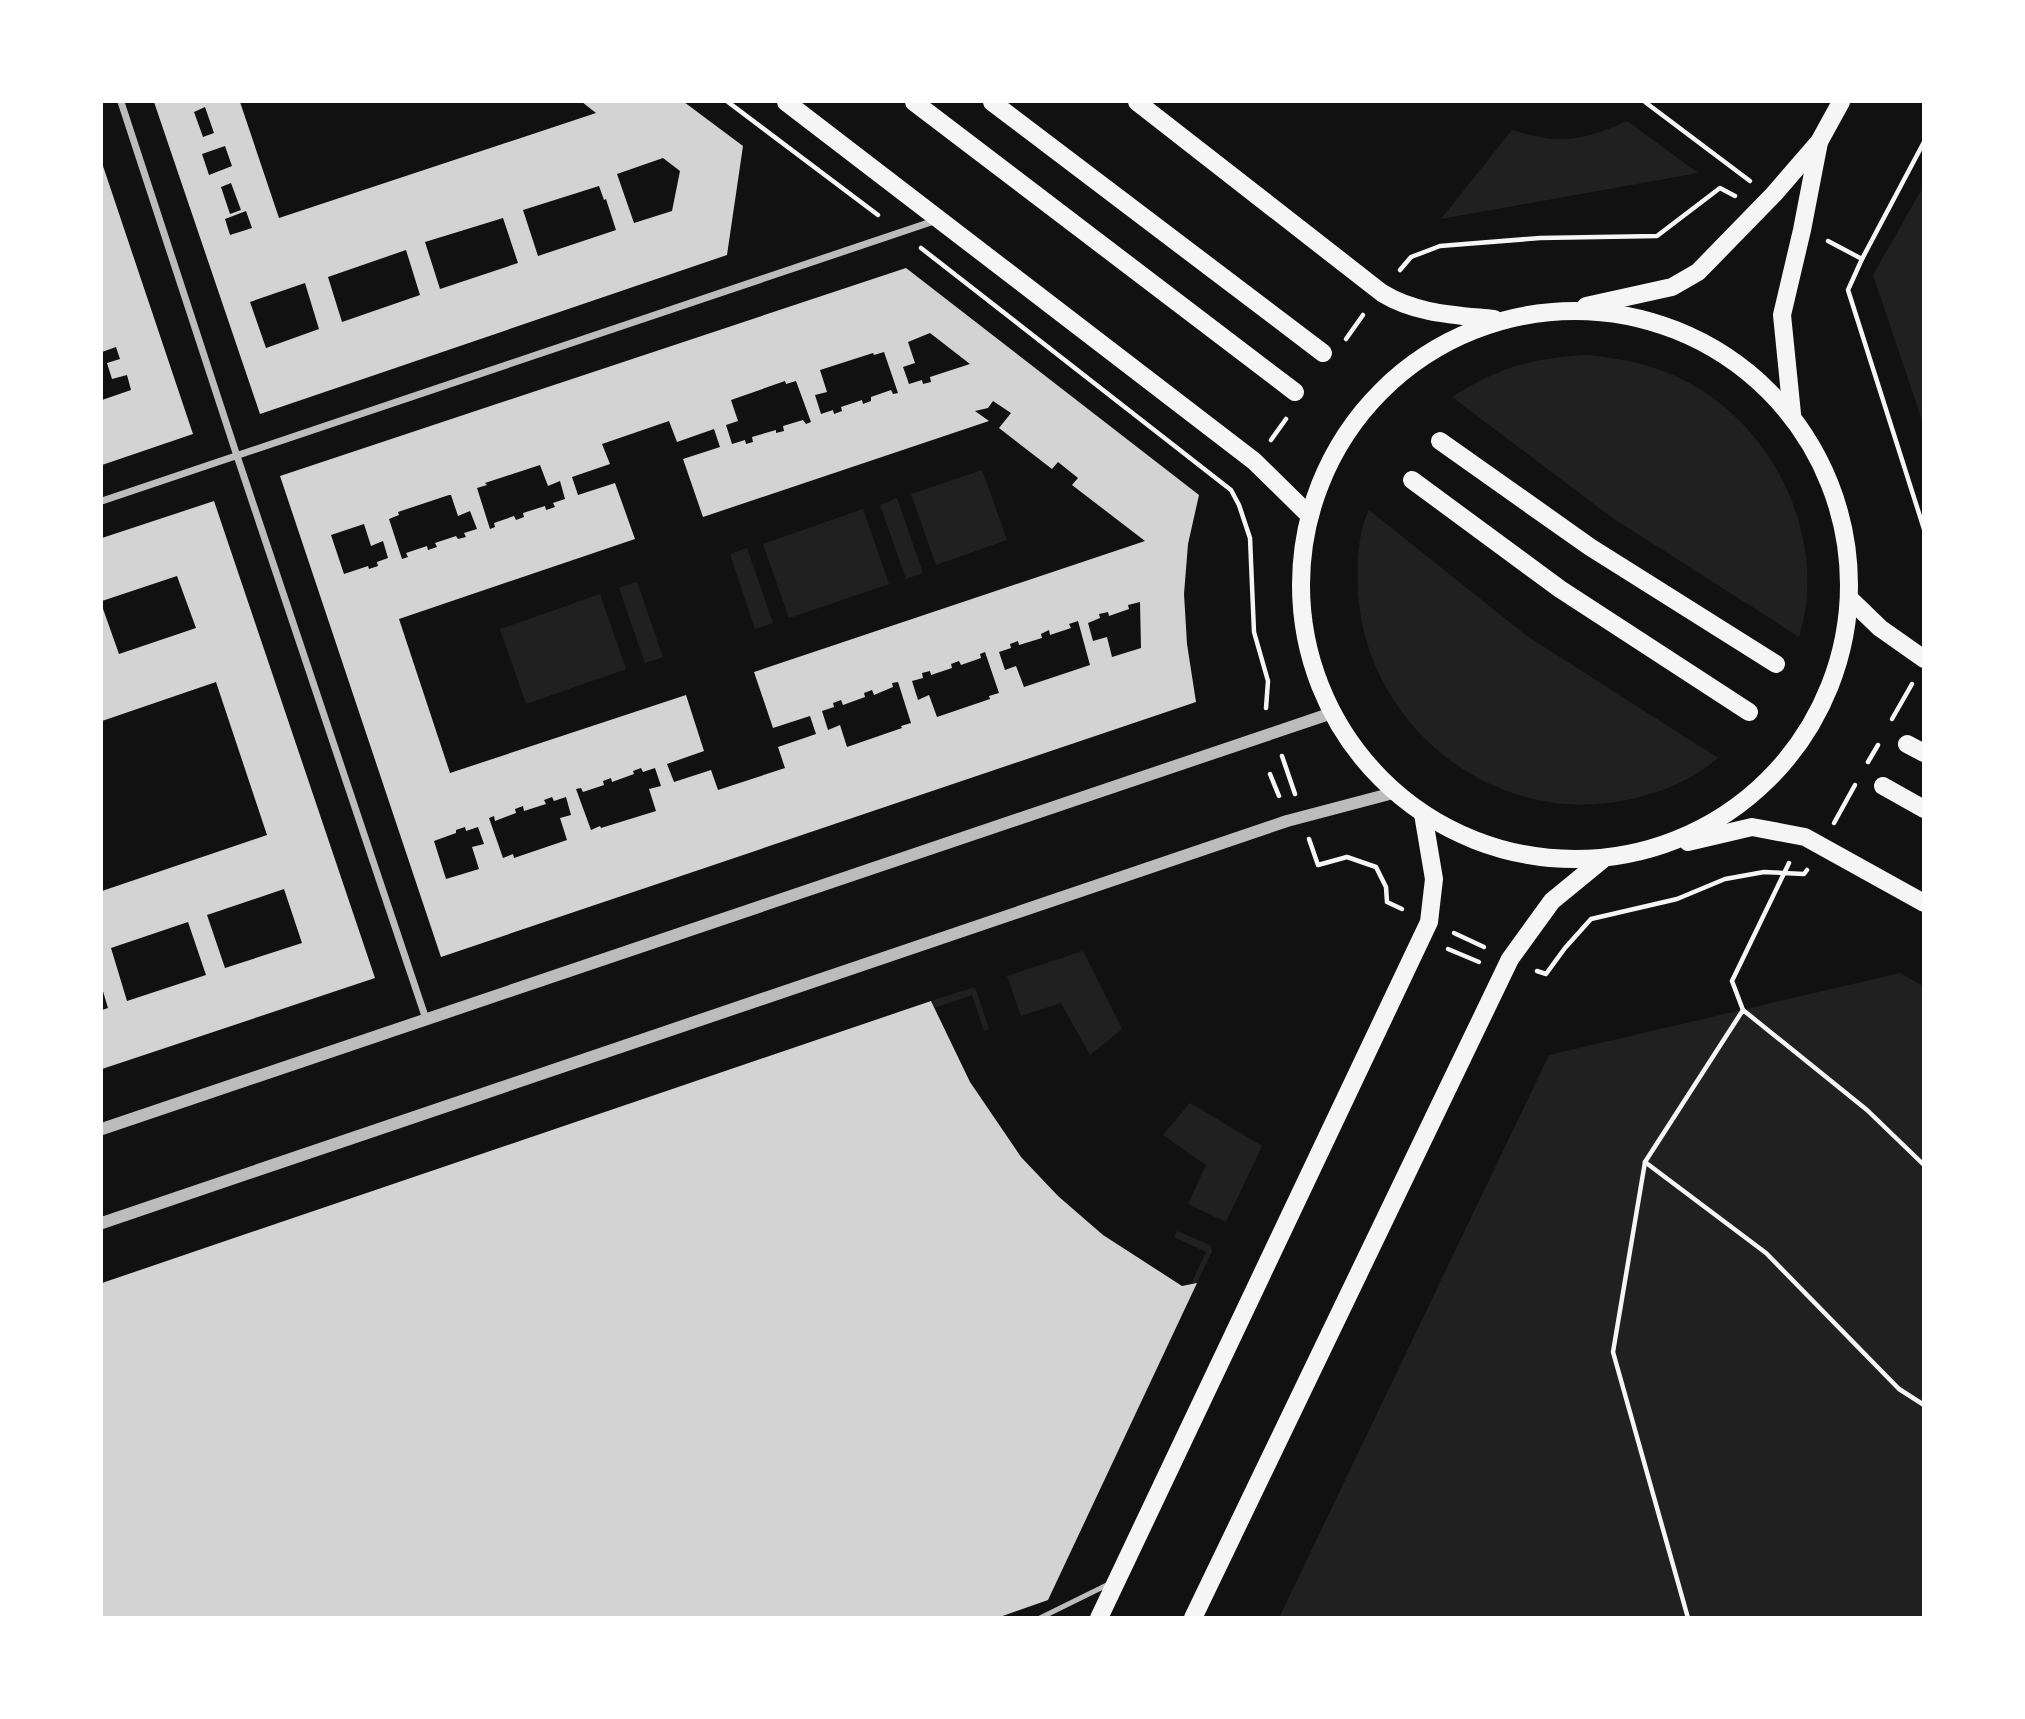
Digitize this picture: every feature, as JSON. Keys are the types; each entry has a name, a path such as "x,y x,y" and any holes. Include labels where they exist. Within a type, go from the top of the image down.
{"main road":[{"path":"786,102 1254,461 1309,515"},
{"path":"914,102 1295,392"},
{"path":"992,102 1323,353"},
{"path":"1137,102 1396,302 1429,312 1498,320"},
{"path":"1841,102 1819,142 1774,194 1698,272 1672,287 1569,309 1531,312 1498,320 1461,335 1426,354 1392,379 1369,403 1344,437 1321,480 1309,515 1301,557 1305,635 1332,713 1355,748 1397,792 1423,814 1482,843 1523,854 1560,859 1602,860 1752,827 1805,837 1923,903"},
{"path":"1792,414 1782,316 1819,142"},
{"path":"1569,309 1618,314 1700,338 1764,385 1792,414 1832,488 1849,565 1850,598 1842,654 1829,694 1809,731 1784,764 1754,794 1717,820 1682,838 1644,852"},
{"path":"1440,441 1590,547 1776,664"},
{"path":"1412,480 1560,589 1749,712"},
{"path":"1850,598 1880,628 1923,659"},
{"path":"1907,744 1923,753"},
{"path":"1883,786 1923,809"},
{"path":"1099,1618 1429,922 1434,879 1423,814"},
{"path":"1194,1618 1510,959 1552,901 1602,860"}],"street":[{"path":"121,102 426,1019"},
{"path":"102,501 940,219"},
{"path":"102,1129 1332,713"},
{"path":"102,1223 1287,821 1397,792"}],"lane":[{"path":"1040,1618 1117,1580"}],"path":[{"path":"728,102 900,232 1231,491"},
{"path":"1644,102 1749,181"},
{"path":"1923,142 1847,290 1923,528"},
{"path":"1411,257 1440,246 1540,238 1657,236 1720,188 1735,195"},
{"path":"1836,245 1862,259"},
{"path":"1891,721 1911,687"},
{"path":"1865,767 1878,744"},
{"path":"1270,774 1279,796"},
{"path":"1832,825 1858,779"},
{"path":"1793,856 1782,873 1732,981 1743,1010 1867,1110 1923,1165"},
{"path":"1443,947 1486,965"},
{"path":"1688,1618 1613,1352 1645,1162 1743,1010"},
{"path":"1645,1162 1766,1253 1899,1390 1923,1405"}],"shaded area":[{"path":"1627,121 1698,173 1441,219 1512,130 1544,138 1571,139 1597,133"},
{"path":"1923,187 1923,423 1873,275"},
{"path":"1588,355 1641,364 1667,372 1691,384 1721,404 1748,430 1770,459 1788,492 1800,527 1807,564 1806,601 1799,637 1611,517 1452,397 1486,378 1517,366"},
{"path":"982,470 1007,540 936,565 911,494"},
{"path":"897,498 923,573 906,579 880,505"},
{"path":"863,509 889,584 789,618 763,544"},
{"path":"1369,510 1527,636 1718,758 1676,785 1652,794 1627,800 1578,804 1530,798 1486,782 1446,757 1412,725 1386,687 1367,642 1358,594 1358,573 1360,540"},
{"path":"747,548 773,623 755,629 730,554"},
{"path":"637,582 663,657 645,663 619,588"},
{"path":"600,594 626,669 526,704 500,629"},
{"path":"1083,951 1122,1029 1090,1055 1061,1003 1021,1016 1007,976"},
{"path":"1900,973 1923,986 1923,1617 1279,1618 1549,1055"},
{"path":"975,987 989,1029 984,1031 972,995 935,1008 931,1001"},
{"path":"1190,1103 1262,1146 1226,1222 1188,1204 1206,1165 1163,1135"},
{"path":"1177,1231 1210,1245 1212,1251 1197,1283 1191,1284 1206,1252 1174,1237"}],"building":[{"path":"154,102 240,102 279,218 596,113 582,102 684,102 743,146 727,255 260,414","holes":["205,107 214,133 203,137 194,112","225,146 232,166 209,175 202,154","663,158 680,171 672,211 634,223 617,174","231,183 241,210 230,214 221,187","599,186 616,230 538,256 523,210","246,211 252,228 230,235 225,219","503,218 518,263 440,289 425,242","406,250 420,295 342,322 328,277","305,283 319,329 266,348 250,302"]},
{"path":"102,163 193,434 102,465 102,400 131,390 127,375 112,379 107,363 120,359 116,347 102,352"},
{"path":"906,268 1199,495 1188,544 1184,594 1187,644 1196,702 441,957 280,476","holes":["930,333 970,364 930,377 931,382 923,384 922,380 909,384 903,367 915,363 908,342","884,352 898,393 893,394 891,390 871,397 871,401 863,404 862,400 841,407 842,411 834,414 833,410 821,414 815,395 827,392 820,370","785,381 786,384 796,381 811,422 806,424 803,420 783,426 784,431 776,433 776,430 752,437 753,442 746,444 745,440 732,444 726,425 738,421 731,400","993,401 1011,413 999,428 1052,469 1058,462 1078,478 1072,485 1145,541 754,672 773,728 810,716 816,734 778,747 785,768 718,790 711,770 674,782 667,764 704,751 686,695 450,773 399,619 635,539 615,483 578,495 572,477 610,464 602,444 669,421 677,442 714,429 720,447 683,459 703,517 989,421 975,411 988,408","540,465 548,486 560,481 565,499 553,503 555,507 546,510 545,506 523,513 524,517 516,520 514,516 494,523 495,527 490,529 477,488","451,495 458,516 470,511 477,529 464,533 466,537 458,539 456,536 435,543 437,547 428,550 427,546 406,553 408,557 402,559 389,519 399,515 398,512","364,524 371,546 383,541 388,558 377,562 378,566 369,569 368,566 344,574 331,535","1140,602 1141,648 1112,657 1107,637 1093,641 1088,623 1100,618 1099,614 1108,612 1109,616 1129,609 1128,605","1078,621 1090,665 1024,687 1016,666 1005,670 999,652 1011,648 1010,644 1018,641 1019,645 1042,638 1041,634 1049,630 1050,635 1071,628 1069,624","985,652 999,693 989,696 990,699 937,717 929,695 918,700 912,681 923,678 922,673 930,671 931,675 952,668 951,664 959,661 961,665 981,658 980,654","898,682 911,723 847,747 840,725 828,730 822,711 834,707 833,703 841,700 843,705 865,697 864,693 872,690 874,695","641,768 643,772 655,768 661,786 649,789 656,811 591,830 576,789 581,788 583,792 604,785 603,781 611,778 612,782 634,774 633,771","552,797 554,801 566,797 571,815 560,818 567,840 514,858 513,854 503,858 489,818 494,816 495,821 516,813 515,809 523,806 524,811 546,804 544,800","465,827 466,831 478,827 484,844 472,847 479,869 446,879 434,841"]},
{"path":"214,501 375,978 102,1069 102,1010 108,1008 102,988 102,891 267,835 216,682 102,721 102,606 119,654 196,628 177,576 102,601 102,538","holes":["284,889 302,943 225,968 207,915","188,922 206,975 127,1001 111,948"]},
{"path":"931,1001 970,1082 1021,1157 1058,1196 1103,1235 1182,1286 1197,1283 1048,1600 997,1618 102,1618 102,1283"}]}
